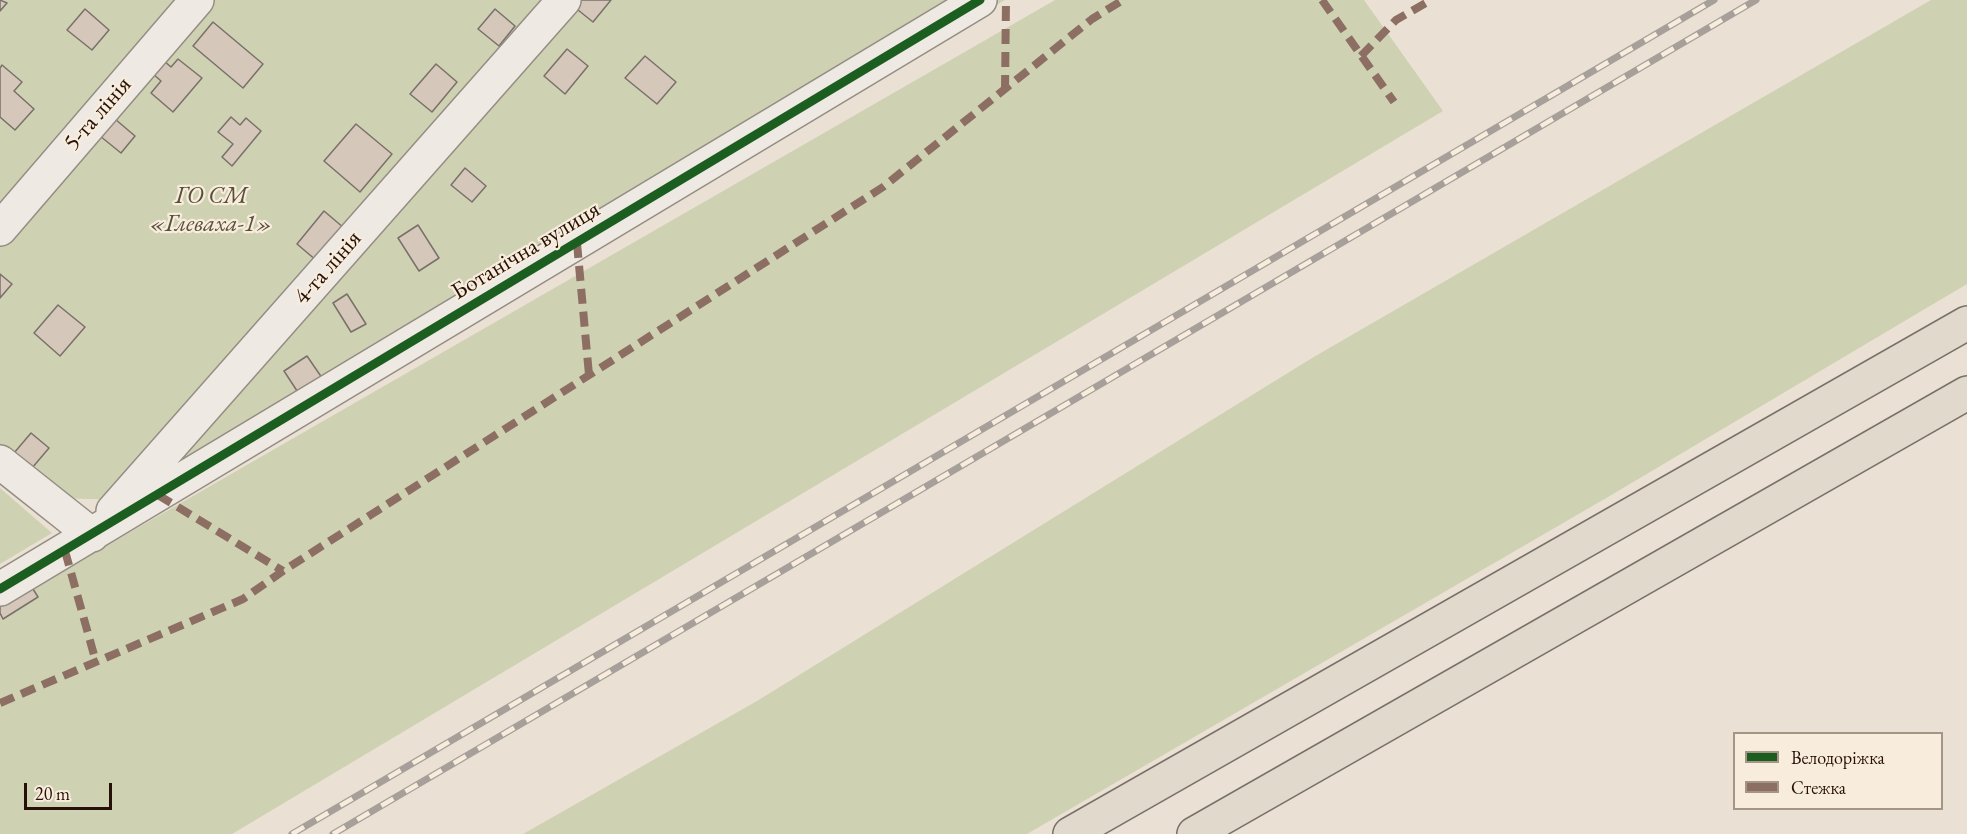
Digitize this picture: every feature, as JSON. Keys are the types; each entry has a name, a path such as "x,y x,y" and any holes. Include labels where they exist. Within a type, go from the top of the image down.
{"highway":[{"path":"1071,834 1967,323"},
{"path":"1194,834 1967,393"}],"street":[{"name":"5-та лінія","path":"0,229 197,0"},
{"name":"4-та лінія","path":"92,535 564,0"},
{"name":"Ботанічна вулиця","path":"0,589 980,0"},
{"path":"0,462 92,535"}],"green space":[{"name":"ГО СМ «Глеваха-1»","path":"0,0 1005,0 128,500 48,498 0,456"},
{"path":"1055,0 1364,0 1443,111 232,834 0,834 0,607"},
{"path":"1931,0 1967,0 1967,284 1608,497 1027,834 523,834 757,701 1312,358"},
{"path":"0,488 52,533 0,564"}],"building":[{"path":"0,0 7,3 0,11"},
{"path":"578,0 611,0 593,22 573,6"},
{"path":"85,9 109,30 92,50 67,30"},
{"path":"495,9 515,26 499,46 478,29"},
{"path":"213,22 263,64 243,88 193,46"},
{"path":"567,49 588,66 565,94 544,76"},
{"path":"645,56 676,82 657,104 625,78"},
{"path":"178,59 202,78 173,112 151,93 161,81 152,73 163,60 171,67"},
{"path":"436,64 457,82 432,112 410,94"},
{"path":"2,65 22,82 14,91 34,109 15,130 0,117 0,68"},
{"path":"231,117 240,125 246,118 261,131 232,166 222,157 233,144 218,132"},
{"path":"115,119 135,136 121,153 100,136"},
{"path":"356,124 392,154 360,192 324,161"},
{"path":"465,168 486,186 472,202 451,185"},
{"path":"324,211 344,228 317,261 297,244"},
{"path":"418,225 439,258 419,271 398,238"},
{"path":"0,274 12,284 0,298"},
{"path":"347,294 366,324 351,332 333,303"},
{"path":"58,305 85,327 60,356 34,333"},
{"path":"307,356 329,388 305,403 284,371"},
{"path":"31,433 49,448 32,468 14,453"},
{"path":"28,581 38,597 3,619 0,613 0,598"}],"railway":[{"path":"292,834 1714,0"},
{"path":"333,834 1756,0"}],"marked path":[{"path":"1005,90 1006,0"},
{"path":"0,703 243,599 283,571 883,187 1092,19 1123,0"},
{"path":"1322,0 1394,102"},
{"path":"1361,56 1396,20 1431,0"},
{"path":"577,243 589,375"},
{"path":"158,495 283,571"},
{"path":"65,551 96,662"}],"cycle path":[{"path":"0,589 980,0"}]}
